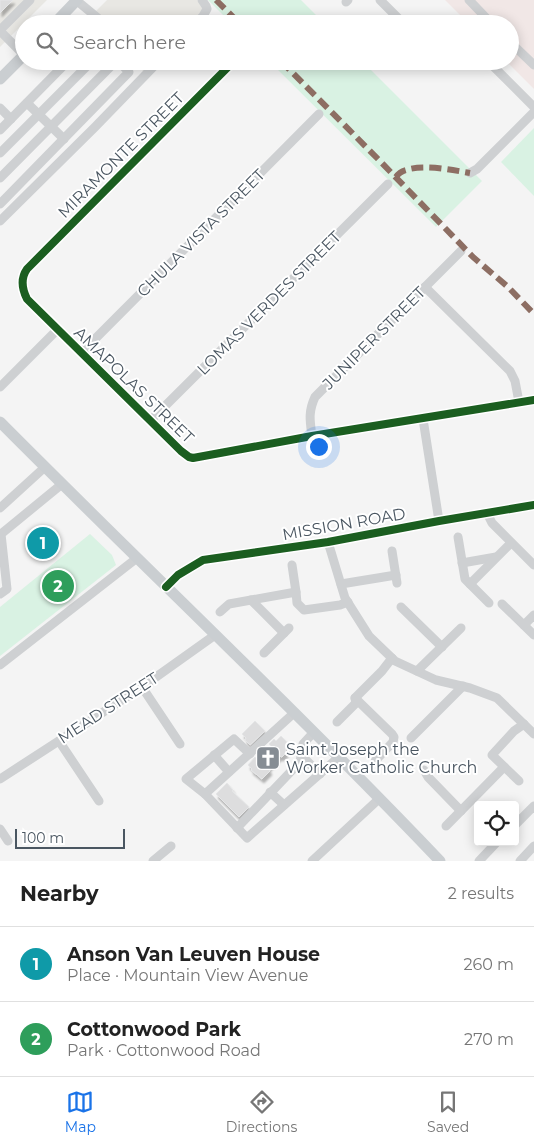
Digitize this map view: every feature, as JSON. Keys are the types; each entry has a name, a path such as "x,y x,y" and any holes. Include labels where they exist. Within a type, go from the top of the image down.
{"main road":[{"path":"63,15 77,0"},
{"path":"0,79 15,64"},
{"path":"0,422 314,732 440,861"}],"street":[{"path":"15,46 0,30 30,0"},
{"path":"77,0 94,15"},
{"path":"202,0 207,10 204,15"},
{"path":"380,0 395,15"},
{"path":"469,0 484,15"},
{"path":"476,7 483,0"},
{"path":"519,50 534,64"},
{"path":"0,130 59,70"},
{"path":"0,154 83,70"},
{"path":"0,178 108,70"},
{"path":"9,213 0,204 129,72 127,70"},
{"path":"0,221 150,70"},
{"name":"MIRAMONTE STREET","path":"27,269 225,70"},
{"path":"497,70 534,107"},
{"path":"27,103 64,139"},
{"path":"0,108 11,119"},
{"path":"470,173 477,169 534,112"},
{"name":"CHULA VISTA STREET","path":"82,352 320,114"},
{"name":"LOMAS VERDES STREET","path":"150,421 388,184"},
{"name":"JUNIPER STREET","path":"312,436 310,414 315,397 461,252"},
{"name":"AMAPOLAS STREET","path":"27,269 22,278 23,292 27,299 184,454 193,458 312,436 534,400"},
{"path":"425,287 510,371 515,381 519,402"},
{"path":"0,387 58,329"},
{"path":"423,419 439,521"},
{"path":"0,508 45,467"},
{"path":"0,594 7,589 0,535 62,484"},
{"name":"MISSION ROAD","path":"166,587 178,575 203,560 328,542 534,505"},
{"path":"487,513 492,524 534,565"},
{"path":"458,537 465,579 489,603"},
{"path":"328,542 345,598 369,636 395,661 436,680 470,688 497,698 534,734"},
{"path":"470,584 512,543"},
{"path":"341,584 396,579 392,551"},
{"path":"462,563 497,557"},
{"path":"0,665 137,558"},
{"path":"292,565 297,603 304,610 340,605 348,602"},
{"path":"220,612 228,604 296,592"},
{"path":"251,600 286,631 264,653"},
{"path":"502,604 534,635"},
{"path":"402,607 442,647"},
{"path":"524,625 534,615"},
{"path":"418,672 461,628"},
{"name":"MEAD STREET","path":"0,779 142,687 215,635"},
{"path":"337,722 356,703 355,698 392,658"},
{"path":"411,738 463,686"},
{"path":"142,687 180,744"},
{"path":"355,698 394,737 393,742 375,761"},
{"path":"205,794 294,713"},
{"path":"519,781 492,755 514,731 524,724"},
{"path":"237,828 300,762 303,744 314,732"},
{"path":"250,754 234,739 186,779 205,794 247,838 339,757"},
{"path":"59,741 98,801"},
{"path":"214,755 229,772"},
{"path":"301,755 320,774"},
{"path":"446,826 504,767"},
{"path":"424,770 428,777 461,811"},
{"path":"270,792 284,805"},
{"path":"312,861 380,798"},
{"path":"519,820 534,806"},
{"path":"0,828 8,841"},
{"path":"153,861 171,846"},
{"path":"479,861 494,846"},
{"path":"520,861 534,846"}],"shaded area":[{"path":"0,0 47,0 32,15 15,15 15,32 0,47"},
{"path":"107,0 197,0 204,6 200,15 92,15"},
{"path":"445,0 534,0 534,89 515,70 519,70 519,15 460,15"}],"green space":[{"path":"208,0 301,0 316,15 223,15"},
{"path":"278,70 371,70 482,181 436,227"},
{"path":"534,128 534,196 501,162"},
{"path":"90,534 112,555 116,565 0,656 0,607"}],"building":[{"path":"0,0 13,0 0,13"},
{"path":"46,531 55,544 40,555 31,543"},
{"path":"255,721 265,731 250,745 242,734"},
{"name":"Saint Joseph the Worker Catholic Church","path":"281,736 290,745 285,750 287,752 268,768 270,771 262,779 248,765 255,757 257,759 271,746 269,744 274,739 276,741"},
{"path":"227,783 232,791 249,807 239,817 216,794"}],"marked path":[{"path":"216,0 231,15"},
{"path":"290,70 473,257 508,287 534,314"},
{"path":"396,177 405,170 413,168 438,168 470,173"}],"cycle path":[{"path":"225,70 27,269 23,276 22,284 27,299 181,451 193,458 312,436 534,400"},
{"path":"166,587 178,575 203,560 328,542 534,505"}],"place":[{"name":"Anson Van Leuven House","path":"43,543"},
{"name":"Cottonwood Park","path":"58,586"},
{"name":"Saint Joseph the Worker Catholic Church","path":"268,758"}]}
